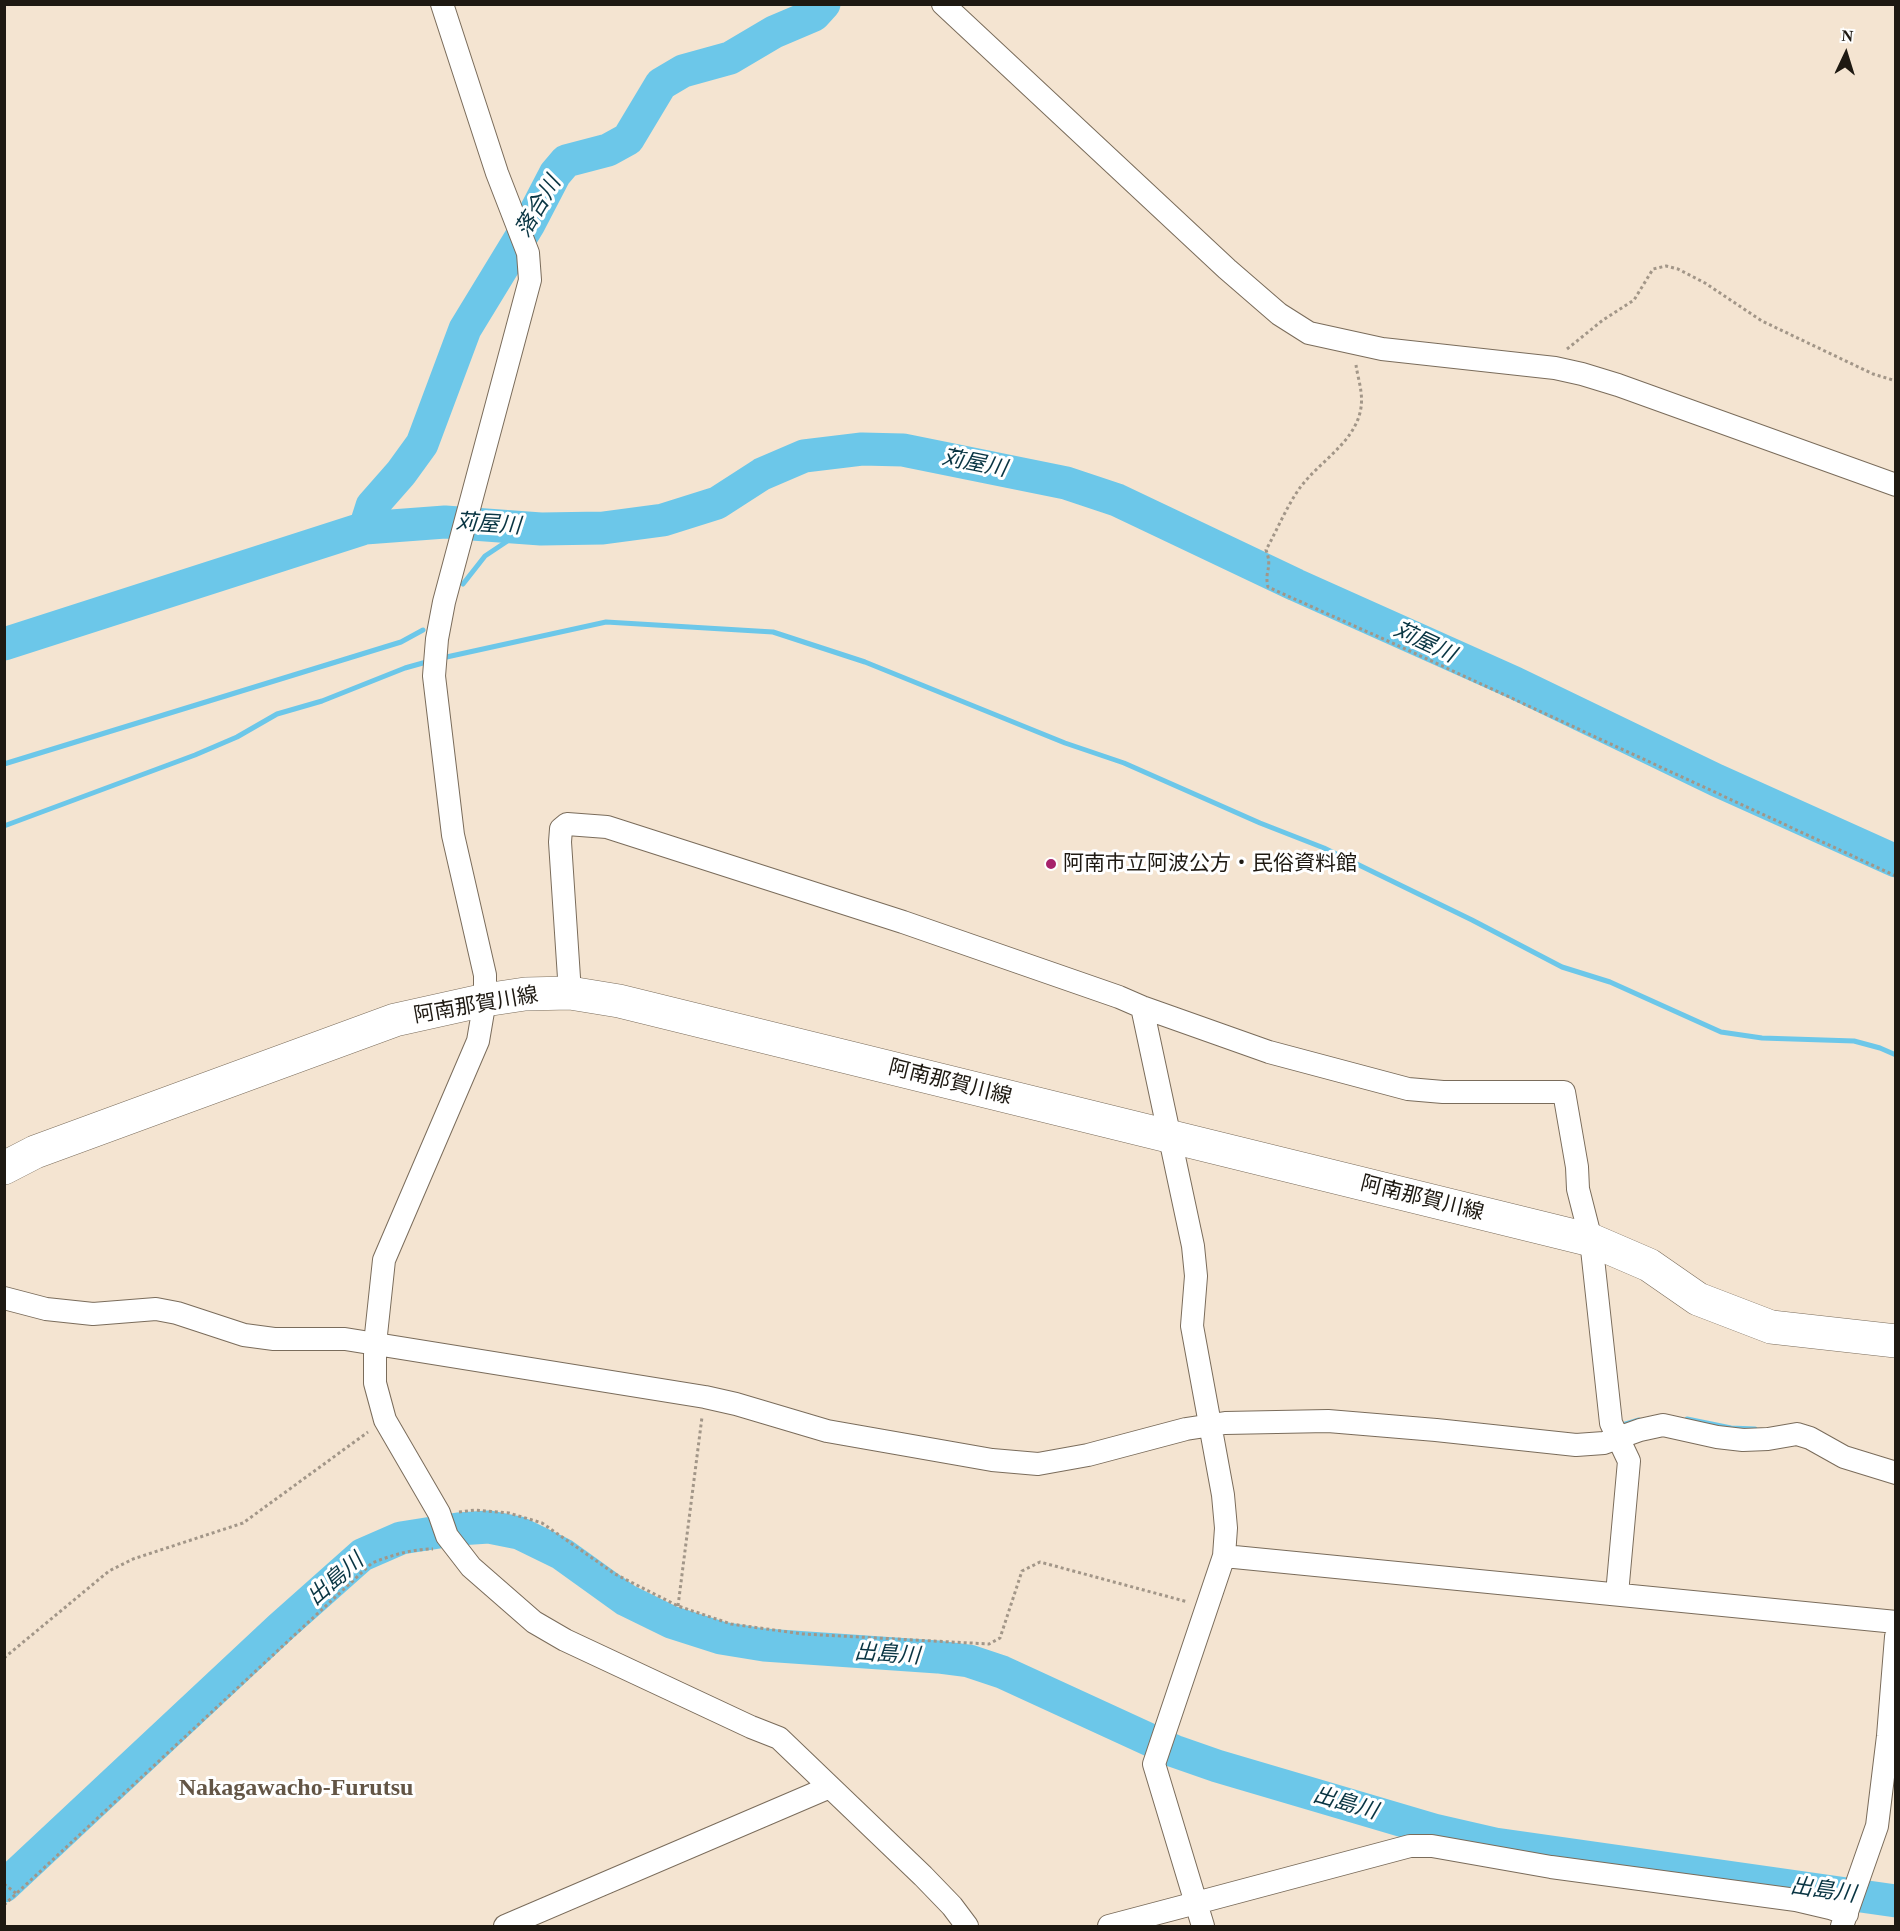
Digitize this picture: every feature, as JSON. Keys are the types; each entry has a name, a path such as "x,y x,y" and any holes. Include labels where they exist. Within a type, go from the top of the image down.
{"main road":[{"name":"阿南那賀川線","path":"4,1168 35,1152 394,1020 485,1000 525,994 570,993 619,1001 1591,1240 1649,1265 1698,1299 1771,1328 1896,1341"}],"street":[{"path":"442,4 497,173 528,253 530,280 444,602 437,639 434,676 453,834 484,975 485,1000 478,1041 384,1260 376,1338 375,1383 385,1420 446,1530 471,1567 534,1622 565,1640 779,1738 952,1906 967,1926"},
{"path":"943,4 1227,269 1279,314 1309,333 1382,349 1555,368 1582,374 1618,384 1896,485"},
{"path":"570,993 560,842 561,828 567,824 607,827 750,872 903,922 1269,1052 1408,1089 1443,1092 1564,1092 1577,1167 1578,1190 1591,1240 1614,1431 1629,1461 1617,1594"},
{"path":"1142,1007 1192,1246 1196,1276 1192,1326 1224,1496 1226,1528 1224,1556 1154,1764 1203,1926"},
{"path":"4,1298 46,1309 93,1314 156,1310 177,1313 235,1333 274,1339 376,1338 705,1397 827,1431 992,1460 1038,1464 1088,1455 1186,1429 1208,1418 1225,1423 1328,1421 1576,1445 1604,1443 1614,1431 1640,1430 1663,1425 1717,1437 1743,1440 1797,1434 1810,1438 1844,1457 1896,1473"},
{"path":"1224,1556 1896,1622"},
{"path":"1109,1926 1410,1846 1443,1848 1551,1868 1796,1900 1830,1908 1846,1915 1877,1826 1892,1736 1896,1637"},
{"path":"505,1926 830,1787"}],"path":[{"path":"1555,368 1566,351 1603,320 1634,300 1653,269 1665,266 1678,269 1705,283 1761,321 1873,374 1896,381"},
{"path":"1351,342 1362,394 1359,414 1347,440 1308,477 1298,490 1266,550 1270,562 1266,578 1268,587 1896,876"},
{"path":"678,1606 705,1397"},
{"path":"4,1658 109,1571 133,1559 243,1523 385,1420"},
{"path":"4,1905 372,1563 422,1549 476,1510 509,1513 542,1523 615,1574 678,1606 731,1624 803,1634 989,1644 1000,1638 1023,1571 1040,1562 1208,1607"},
{"path":"4,1884 16,1894"}],"waterway":[{"name":"落合川","path":"365,528 372,506 401,473 422,444 465,329 529,224 555,174 566,161 608,150 628,139 661,84 683,71 730,58 774,32 814,15 824,4"},
{"name":"苅屋川","path":"4,644 365,528 445,522 541,529 603,528 663,520 717,503 762,474 804,456 862,449 903,450 1066,483 1117,500 1296,585 1515,683 1716,780 1896,861"},
{"path":"463,584 485,556 509,540 541,529"},
{"path":"442,658 606,622 773,632 865,662 1065,743 1124,763 1260,823 1324,848 1562,967 1610,982 1721,1032 1762,1038 1854,1041 1896,1055"},
{"path":"4,764 401,642 423,630"},
{"path":"4,826 195,755 237,737 277,714 322,701 405,668 430,661"},
{"path":"1687,1419 1731,1428 1755,1429"},
{"path":"1619,1426 1639,1420"},
{"name":"出島川","path":"4,1886 281,1627 362,1555 401,1538 458,1529 489,1527 519,1533 562,1554 626,1600 671,1622 721,1638 764,1645 969,1661 1002,1672 1174,1751 1217,1766 1434,1830 1495,1844 1896,1901"}],"place":[{"name":"阿南市立阿波公方・民俗資料館","path":"1051,864"}],"district":[{"name":"Nakagawacho-Furutsu","path":"296,1789"}]}
